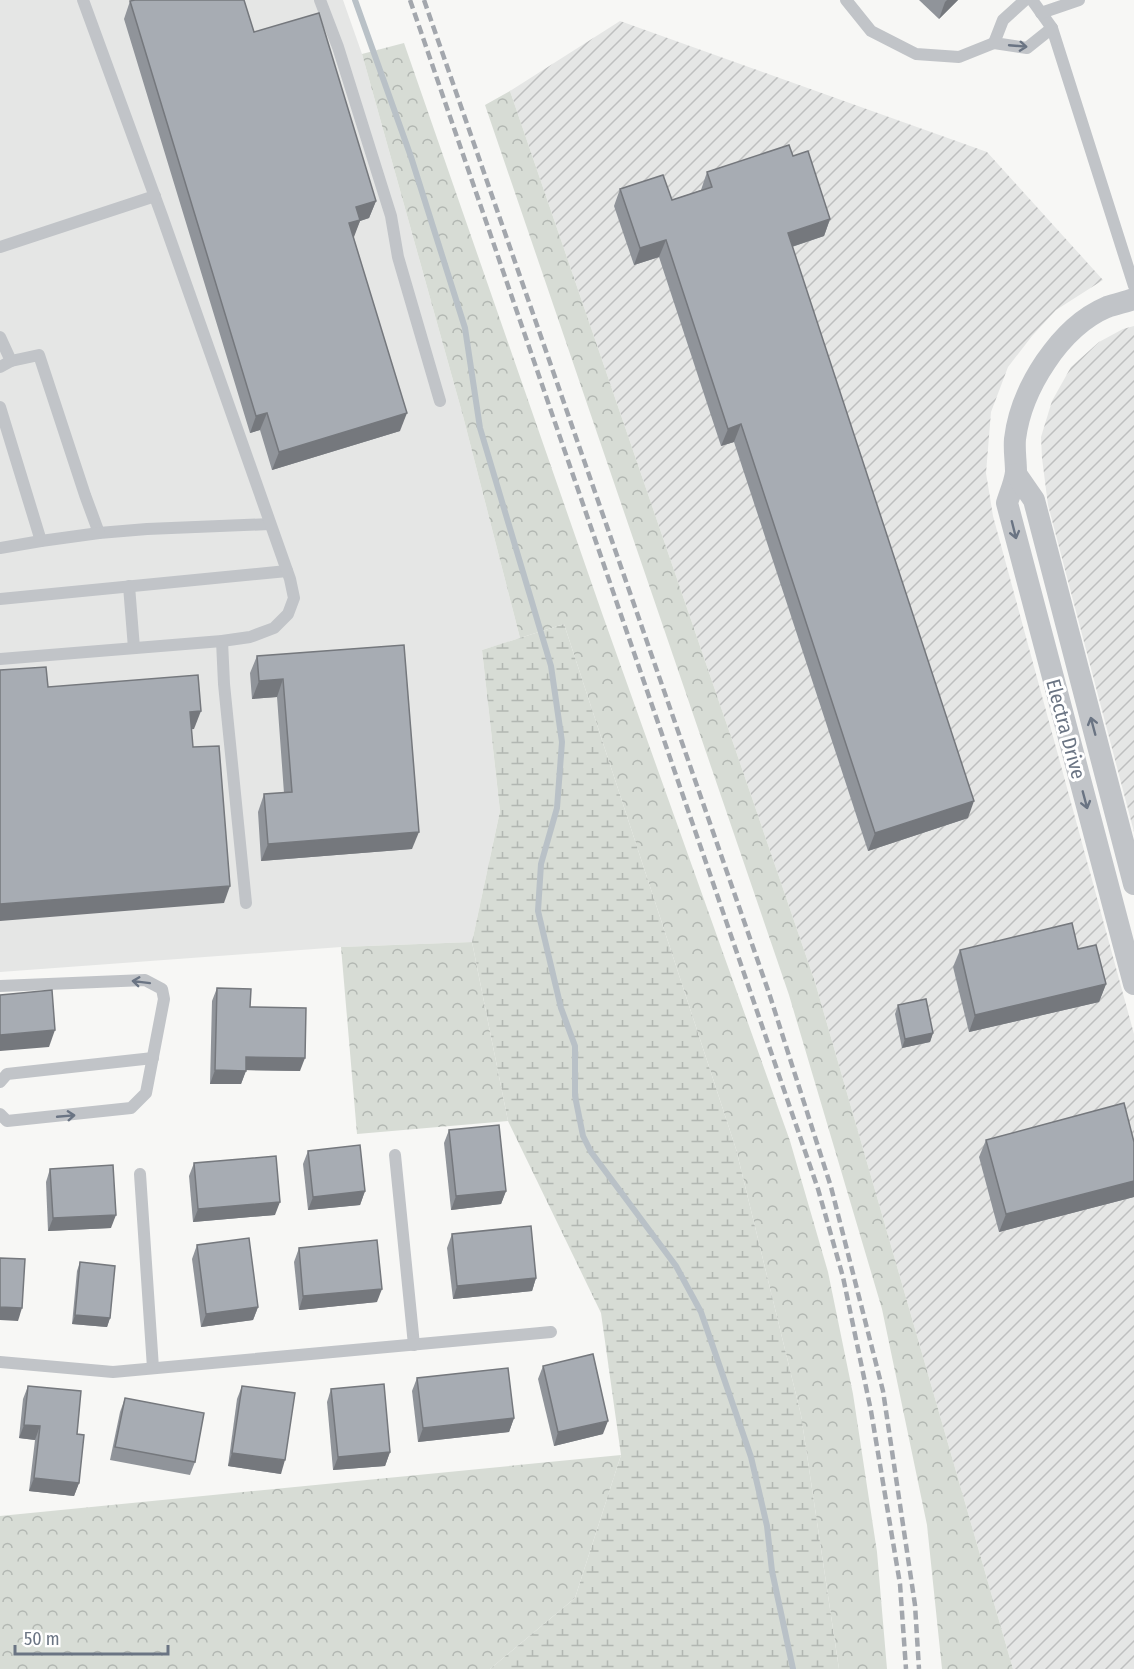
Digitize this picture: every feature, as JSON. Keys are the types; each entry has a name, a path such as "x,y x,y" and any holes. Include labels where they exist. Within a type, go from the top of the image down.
{"street":[{"name":"Electra Drive","path":"1134,299 1107,308 1088,318 1056,348 1041,369 1028,391 1021,412 1016,439 1016,474 1007,503 1111,849 1134,984"},
{"name":"Electra Drive","path":"1111,849 1134,884"}],"lane":[{"path":"0,659 250,637 274,628 288,614 294,598 155,196 83,0"},
{"path":"320,0 338,47 391,216 398,257 440,401"},
{"path":"846,0 872,31 916,54 959,57 994,43 1027,48 1052,28"},
{"path":"994,43 1003,20 1025,0"},
{"path":"1032,0 1052,28 1134,286"},
{"path":"1041,13 1079,0"},
{"path":"0,247 155,196"},
{"path":"0,337 5,364 39,355 99,533"},
{"path":"0,407 41,541"},
{"path":"0,548 99,533 270,524"},
{"path":"0,599 286,571"},
{"path":"129,586 134,648"},
{"path":"222,641 224,684 246,903"},
{"path":"0,986 145,980 162,989 164,999 146,1093 131,1108 4,1117"},
{"path":"3,1078 153,1058"},
{"path":"395,1155 414,1345"},
{"path":"140,1174 153,1368"},
{"path":"0,1362 113,1372 550,1332"}],"shaded area":[{"path":"0,0 343,0 362,54 463,416 520,638 482,650 500,811 472,942 341,947 0,972"},
{"path":"620,21 987,152 1103,280 1056,310 1008,367 991,412 986,473 993,516 1134,1034 1134,1669 1013,1669 815,982 510,91"},
{"path":"1134,326 1134,832 1048,505 1041,437 1052,401 1071,367 1099,342 1123,329"}],"green space":[{"path":"404,43 603,616 790,1141 828,1272 853,1394 877,1552 887,1669 839,1669 801,1415 736,1149 564,624 520,638 463,416 362,54"},
{"path":"510,91 815,982 1013,1669 942,1669 927,1525 882,1309 789,995 485,105"},
{"path":"564,624 736,1149 801,1415 839,1669 490,1669 575,1598 621,1455 601,1313 508,1121 472,942 500,811 482,650"},
{"path":"472,942 508,1121 357,1134 341,947"},
{"path":"621,1455 575,1598 490,1669 0,1669 0,1516"}],"building":[{"path":"244,0 254,32 319,13 376,201 356,207 360,220 349,223 407,413 279,452 267,413 256,416 130,1"},
{"path":"789,145 793,156 808,151 830,219 788,233 974,801 875,833 741,424 728,429 666,240 640,248 620,189 663,175 672,200 712,187 707,172"},
{"path":"404,645 419,832 268,844 264,794 292,792 283,679 259,681 257,656"},
{"path":"46,667 48,687 198,675 201,711 190,712 193,747 219,746 230,886 0,904 0,670"},
{"path":"1072,923 1078,949 1096,945 1106,984 975,1015 960,950"},
{"path":"217,988 251,989 250,1007 306,1008 305,1058 246,1057 246,1071 215,1070"},
{"path":"52,990 55,1030 0,1035 0,995"},
{"path":"926,999 933,1033 905,1039 898,1005"},
{"path":"1124,1103 1134,1142 1134,1181 1006,1214 986,1140"},
{"path":"499,1125 506,1191 456,1196 449,1130"},
{"path":"360,1145 365,1191 313,1197 308,1151"},
{"path":"276,1156 280,1202 198,1209 194,1163"},
{"path":"113,1165 116,1215 53,1218 50,1169"},
{"path":"531,1226 536,1278 457,1286 452,1234"},
{"path":"249,1238 258,1307 206,1314 197,1245"},
{"path":"377,1240 382,1289 303,1296 299,1248"},
{"path":"0,1258 25,1259 22,1308 0,1307"},
{"path":"80,1262 115,1266 110,1318 75,1315"},
{"path":"593,1354 608,1421 558,1432 543,1366"},
{"path":"508,1368 514,1418 423,1428 417,1378"},
{"path":"384,1384 390,1452 338,1457 331,1389"},
{"path":"28,1386 81,1391 77,1434 84,1435 79,1483 34,1478 40,1426 24,1425"},
{"path":"242,1386 295,1393 285,1460 232,1453"},
{"path":"125,1398 204,1413 195,1462 115,1447"}],"waterway":[{"path":"355,0 411,157 465,328 480,428 551,666 562,742 557,808 541,864 538,911 561,1008 575,1046 575,1096 583,1136 591,1152 676,1266 701,1312 751,1457 767,1526 772,1571 793,1669"}],"railway":[{"path":"410,0 818,1189 843,1277 871,1411 900,1584 906,1669"},
{"path":"424,0 769,993 831,1187 883,1391 915,1605 919,1669"}]}
